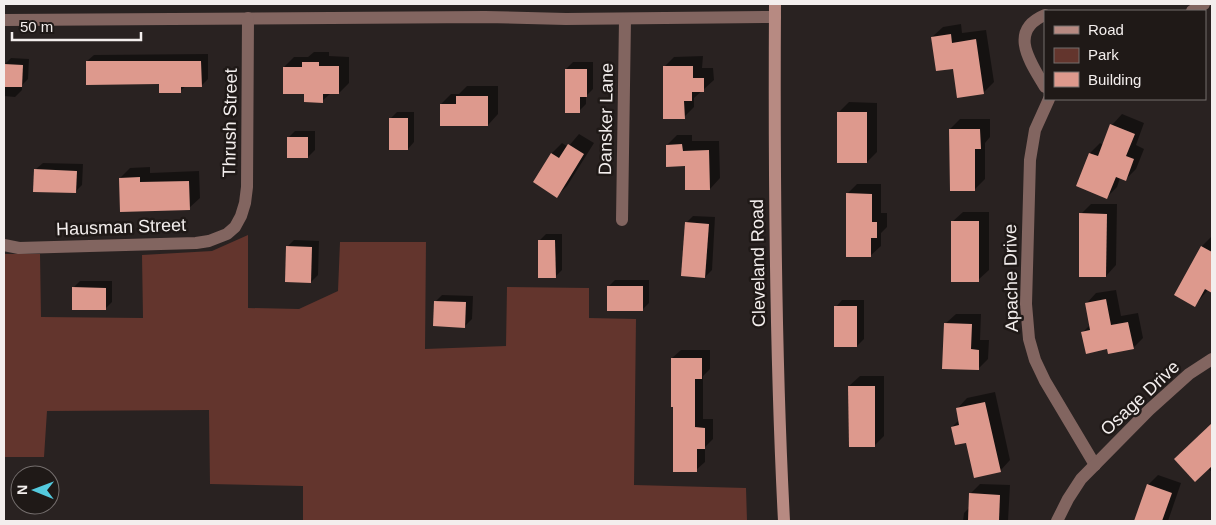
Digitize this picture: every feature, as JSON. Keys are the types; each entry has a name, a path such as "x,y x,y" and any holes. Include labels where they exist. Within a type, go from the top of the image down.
{"main road":[{"name":"Cleveland Road","path":"775,4 775,210 778,381 784,521"}],"street":[{"path":"1044,16 1034,21 1028,28 1024,37 1024,46 1044,85"},
{"path":"4,20 775,17"},
{"name":"Thrush Street","path":"235,227 241,216 247,187 248,18"},
{"name":"Dansker Lane","path":"622,220 625,19"},
{"name":"Apache Drive","path":"1048,100 1034,130 1030,160 1026,304 1029,339 1035,360 1045,381 1095,465"},
{"name":"Hausman Street","path":"4,245 19,248 196,243 219,238 235,227"},
{"name":"Osage Drive","path":"1095,465 1149,410 1189,374 1212,359"},
{"path":"1058,521 1068,499 1081,479 1095,465"}],"green space":[{"path":"248,235 248,308 299,309 338,291 340,242 426,242 425,349 506,346 507,287 589,288 589,318 636,319 634,485 746,488 747,521 303,521 303,486 210,484 209,410 47,411 44,457 4,457 4,254 40,254 41,317 143,318 142,255 212,251"}],"building":[{"path":"951,34 952,43 976,39 984,94 957,98 953,69 936,71 931,37"},
{"path":"86,61 201,61 202,87 181,87 181,93 159,93 159,84 86,85"},
{"path":"302,62 319,62 319,66 339,66 339,94 323,94 323,103 304,102 304,94 283,94 283,67 302,67"},
{"path":"4,64 23,65 22,87 4,87"},
{"path":"663,66 693,66 693,78 704,78 704,92 692,92 692,101 684,101 685,119 663,119"},
{"path":"565,69 587,69 587,97 580,97 580,113 565,113"},
{"path":"456,96 488,96 488,126 440,126 440,104 456,104"},
{"path":"837,112 867,112 867,163 837,163"},
{"path":"389,118 408,118 408,150 389,150"},
{"path":"1110,124 1135,134 1126,156 1134,159 1126,181 1116,177 1107,199 1076,186 1089,153 1098,156"},
{"path":"949,129 980,129 981,149 975,149 975,191 950,191"},
{"path":"287,137 308,137 308,158 287,158"},
{"path":"568,144 584,154 557,198 533,182 551,153 559,158"},
{"path":"682,144 683,151 709,150 710,190 685,190 685,166 666,167 666,145"},
{"path":"34,169 77,171 76,193 33,192"},
{"path":"140,177 140,182 189,181 190,210 120,212 119,178"},
{"path":"846,193 872,194 872,222 877,222 877,238 871,238 871,257 846,257"},
{"path":"1079,213 1107,214 1106,277 1079,277"},
{"path":"951,221 979,221 979,282 951,282"},
{"path":"685,222 709,224 705,278 681,276"},
{"path":"538,240 555,240 556,278 538,278"},
{"path":"286,246 312,247 311,283 285,282"},
{"path":"1201,246 1212,252 1212,293 1205,289 1195,307 1174,295"},
{"path":"607,286 643,286 643,311 607,311"},
{"path":"72,287 106,288 106,310 72,310"},
{"path":"1106,299 1111,325 1128,322 1134,349 1108,354 1107,349 1086,354 1081,332 1090,330 1085,303"},
{"path":"434,301 466,302 465,328 433,326"},
{"path":"834,306 857,306 857,347 834,347"},
{"path":"944,323 972,324 971,349 979,350 979,370 942,369"},
{"path":"671,358 702,358 702,379 695,379 695,427 705,428 705,449 697,449 697,472 673,472"},
{"path":"848,386 875,386 875,447 849,447"},
{"path":"985,402 1001,472 974,478 966,443 955,445 951,427 959,425 956,408"},
{"path":"1212,423 1212,466 1195,482 1174,459"},
{"path":"1147,484 1172,493 1162,521 1134,521"},
{"path":"969,493 1000,495 999,521 968,521"}]}
